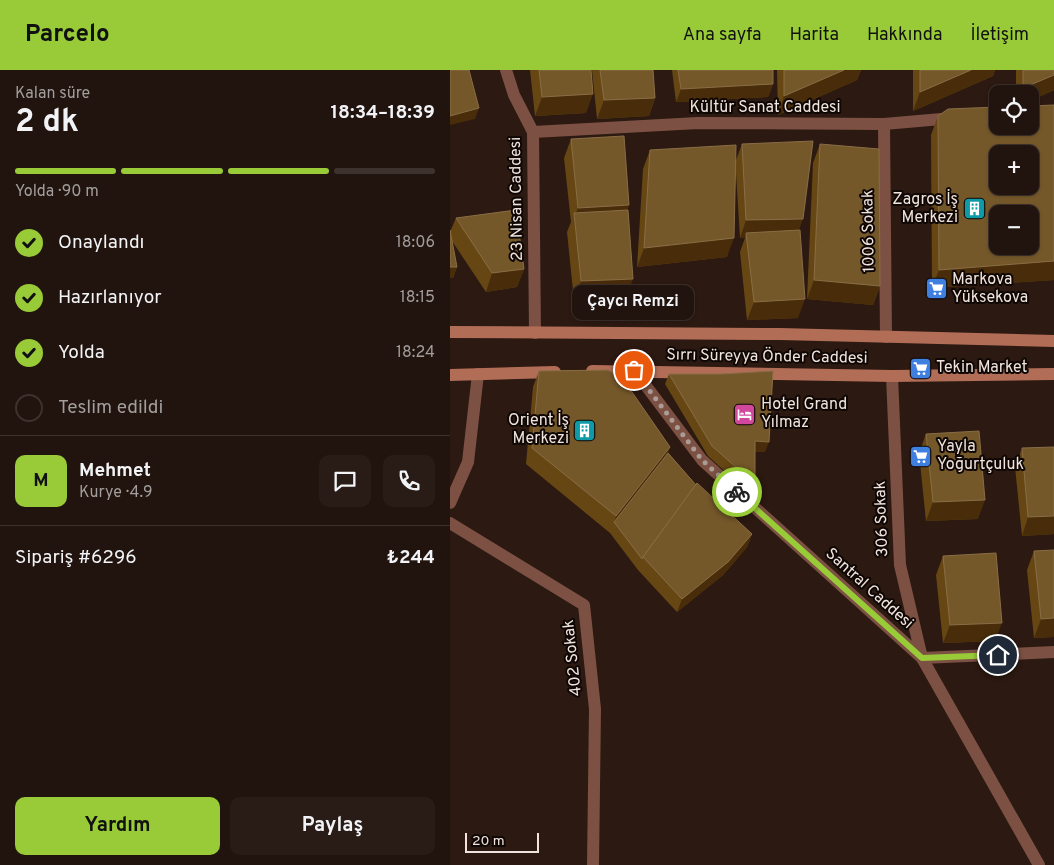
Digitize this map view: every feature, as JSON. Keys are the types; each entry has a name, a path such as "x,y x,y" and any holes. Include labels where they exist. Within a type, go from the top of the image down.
{"main road":[{"name":"Sırrı Süreyya Önder Caddesi","path":"450,332 1054,341"},
{"name":"Sırrı Süreyya Önder Caddesi","path":"450,375 634,370 892,376 1054,374"}],"street":[{"name":"23 Nisan Caddesi","path":"506,70 514,95 533,132 536,333"},
{"name":"Kültür Sanat Caddesi","path":"533,132 698,123 884,124 969,116"},
{"name":"1006 Sokak","path":"884,124 886,337"},
{"name":"Santral Caddesi","path":"634,370 702,460 922,658 1039,865"},
{"path":"450,502 468,462 478,374"},
{"name":"306 Sokak","path":"892,376 900,565 922,658"},
{"name":"402 Sokak","path":"450,523 584,605 595,709 593,865"},
{"path":"922,658 1054,652"}],"building":[{"path":"450,70 469,70 479,108 450,116"},
{"path":"539,70 591,70 593,94 542,97"},
{"path":"600,70 653,70 655,98 604,100"},
{"path":"678,70 773,70 773,84 681,89"},
{"path":"784,70 844,70 784,96"},
{"path":"920,70 971,70 920,92"},
{"path":"1023,70 1054,70 1054,75 1030,85 1023,85"},
{"name":"Zagros İş Merkezi","path":"1054,105 1054,261 939,270 938,116 948,109 989,107 989,135 1039,135 1039,106"},
{"path":"624,136 629,205 578,208 571,139"},
{"path":"813,141 803,219 746,220 742,144"},
{"path":"820,144 879,149 880,286 814,280"},
{"path":"736,145 734,238 644,248 650,150"},
{"path":"516,210 524,269 492,273 456,218"},
{"path":"628,210 633,279 581,281 574,213"},
{"path":"450,230 457,267 450,267"},
{"path":"800,230 805,299 754,302 746,233"},
{"name":"Orient İş Merkezi","path":"608,370 623,379 670,447 616,516 532,448 539,371"},
{"path":"773,371 769,442 755,441 755,484 712,446 669,374 722,374"},
{"path":"979,431 985,500 933,502 926,434"},
{"path":"1054,447 1054,516 1028,517 1022,448"},
{"path":"668,453 696,485 642,559 614,522"},
{"path":"697,483 752,534 728,562 682,599 643,557"},
{"path":"1054,550 1054,618 1041,619 1034,551"},
{"path":"996,553 1002,623 950,625 943,556"}],"way so far":[{"path":"634,370 702,460 737,492"}],"place":[{"name":"Zagros İş Merkezi","path":"974,209"},
{"name":"Markova Yüksekova","path":"936,289"},
{"name":"Tekin Market","path":"920,368"},
{"name":"Çaycı Remzi","path":"634,370"},
{"name":"Hotel Grand Yılmaz","path":"745,414"},
{"name":"Orient İş Merkezi","path":"585,430"},
{"name":"Yayla Yoğurtçuluk","path":"921,456"}],"route":[{"path":"737,492 922,658 998,655"}]}
